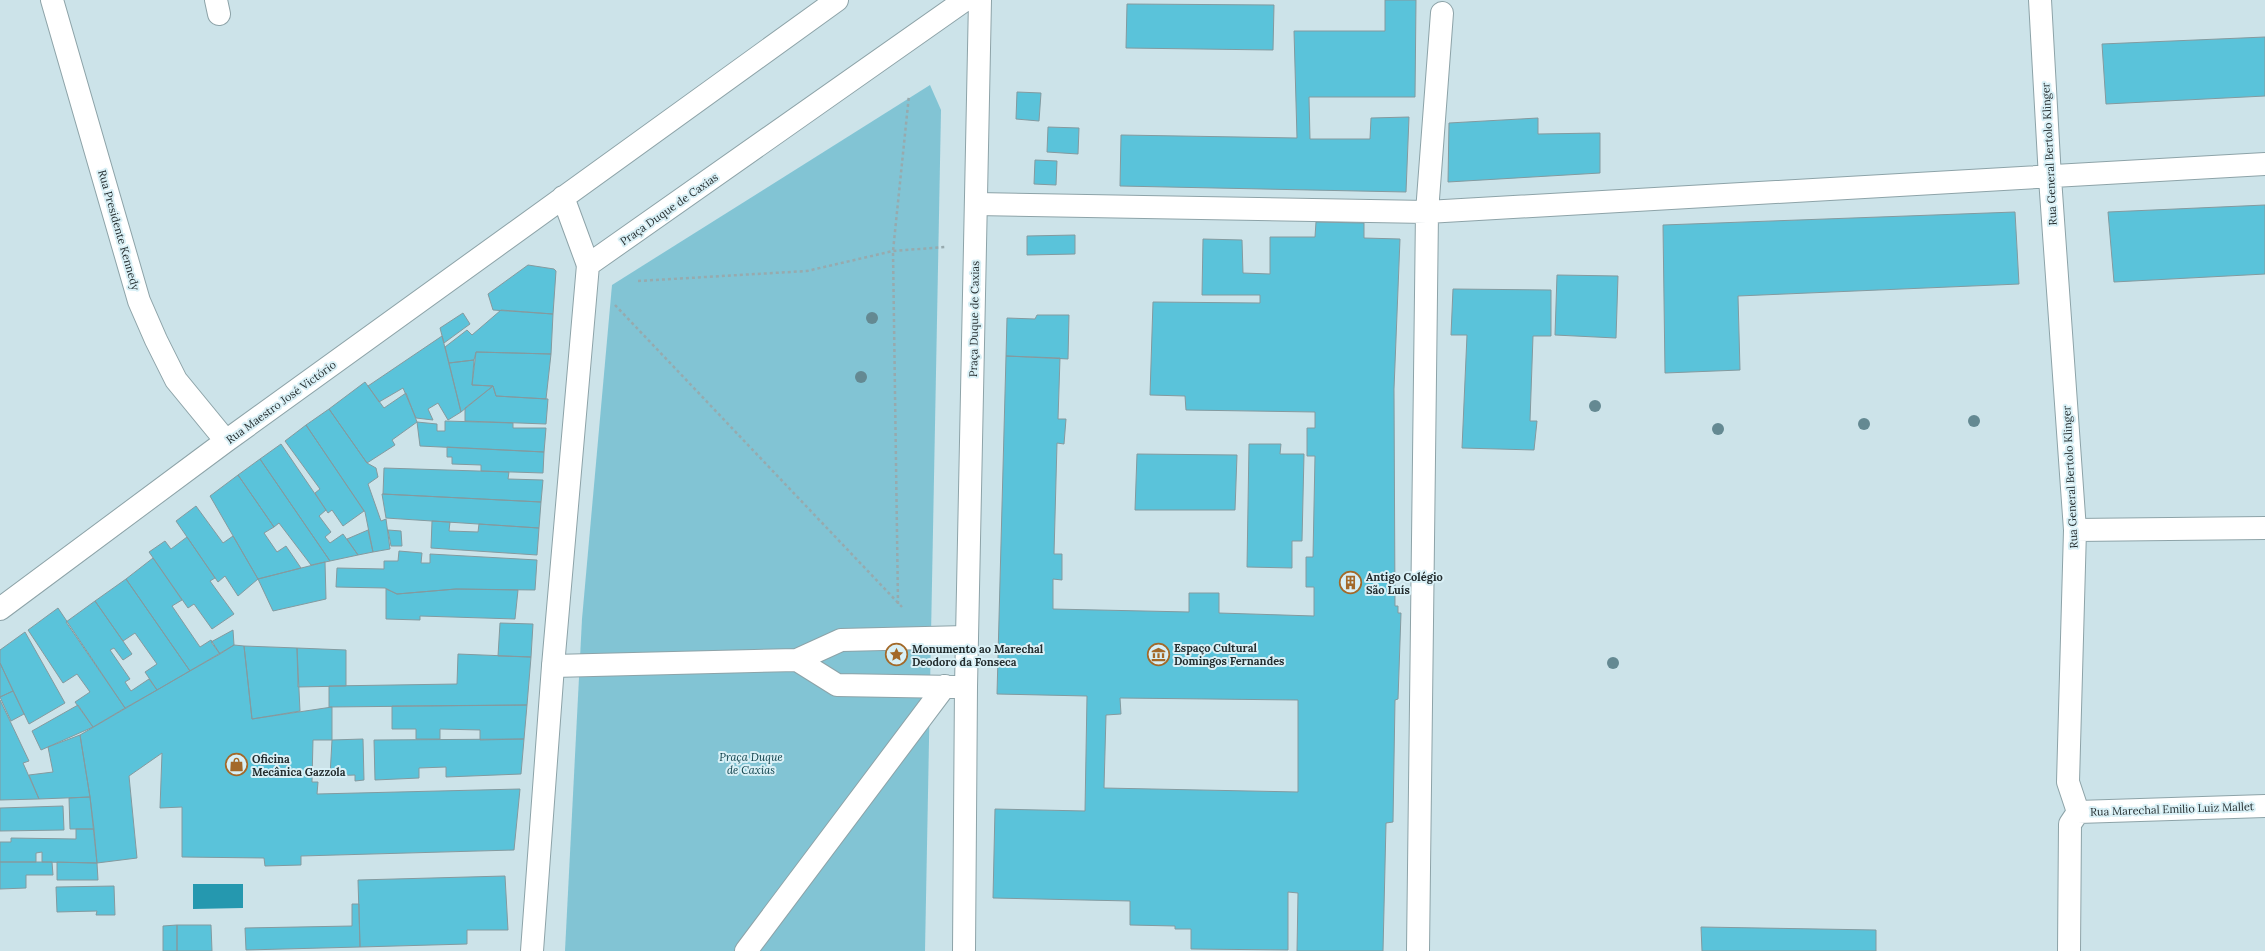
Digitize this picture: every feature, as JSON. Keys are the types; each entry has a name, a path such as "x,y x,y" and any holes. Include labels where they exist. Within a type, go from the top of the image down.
{"street":[{"name":"Rua Presidente Kennedy","path":"52,0 139,301 176,380 226,441"},
{"path":"532,951 553,666 588,265 563,197 837,0"},
{"name":"Praça Duque de Caxias","path":"588,265 965,0"},
{"name":"Praça Duque de Caxias","path":"964,951 955,687 967,637 980,0"},
{"name":"Rua General Bertolo Klinger","path":"2040,0 2050,178 2075,530 2068,782 2078,812"},
{"path":"1418,951 1427,212 1442,13"},
{"path":"976,204 1427,212 2050,178 2265,164"},
{"name":"Rua Maestro José Victório","path":"0,609 226,441 563,197"},
{"path":"2075,530 2265,528"},
{"path":"553,666 798,660 840,640 967,637"},
{"path":"798,660 838,685 955,687"},
{"path":"746,951 955,687"},
{"name":"Rua Marechal Emilio Luiz Mallet","path":"2078,812 2265,806"},
{"path":"2069,951 2070,824 2078,812"}],"path":[{"path":"898,604 893,251 909,95"},
{"path":"638,281 807,270 893,251 975,245"},
{"path":"586,288 606,295 898,604 904,608"}],"green space":[{"name":"Praça Duque de Caxias","path":"930,85 941,110 925,951 565,951 582,619 612,285"}],"shaded area":[{"path":"193,884 243,884 243,908 193,909"}],"building":[{"path":"1385,0 1416,0 1415,97 1309,97 1310,139 1370,139 1371,118 1409,117 1406,192 1120,186 1121,135 1297,138 1294,31 1385,31"},
{"path":"1127,4 1274,5 1273,50 1126,48"},
{"path":"2265,37 2265,96 2106,104 2102,44"},
{"path":"1017,92 1041,93 1039,121 1016,119"},
{"path":"1538,118 1538,134 1600,133 1600,173 1448,182 1449,123"},
{"path":"1048,127 1079,128 1078,154 1047,152"},
{"path":"1035,160 1057,161 1056,185 1034,184"},
{"path":"2265,205 2265,274 2114,282 2108,212"},
{"path":"2015,212 2019,284 1738,296 1740,370 1665,373 1663,225"},
{"name":"Antigo Colégio São Luís","path":"1316,222 1364,223 1364,238 1400,239 1394,389 1395,606 1398,606 1398,613 1401,613 1398,699 1395,700 1393,822 1386,823 1383,951 1297,951 1298,893 1288,892 1288,950 1191,949 1191,929 1175,929 1175,926 1130,925 1130,901 993,898 995,809 1085,811 1087,696 997,694 1006,356 1060,358 1058,419 1066,419 1064,444 1057,443 1054,554 1062,554 1062,580 1053,579 1053,609 1189,612 1189,593 1219,593 1219,613 1314,616 1314,587 1306,587 1306,557 1313,557 1315,456 1307,456 1307,428 1315,428 1315,412 1186,410 1185,396 1150,395 1153,302 1260,303 1260,295 1202,295 1203,239 1242,240 1243,273 1270,274 1270,237 1315,237","holes":["1120,698 1298,700 1298,792 1104,788 1106,715 1121,714"]},
{"path":"1075,235 1075,254 1027,255 1027,236"},
{"path":"528,265 554,269 556,271 553,314 493,310 488,294"},
{"path":"1557,275 1618,276 1616,338 1555,335"},
{"path":"1453,289 1551,290 1551,336 1533,336 1530,421 1537,421 1534,450 1462,448 1467,335 1451,335"},
{"path":"501,310 553,314 551,354 476,352 474,360 449,363 445,347 467,330 472,335"},
{"path":"463,313 470,324 444,343 440,328"},
{"path":"1037,315 1069,315 1068,359 1006,356 1007,318 1035,319"},
{"path":"442,336 461,412 448,420 438,403 428,409 433,420 416,418 403,388 379,402 368,386"},
{"path":"476,352 551,354 546,399 496,396 493,386 472,385"},
{"path":"474,360 472,385 493,386 461,412 449,363"},
{"path":"365,382 384,408 406,393 417,422 392,440 395,445 367,463 329,409"},
{"path":"493,386 496,396 548,399 546,424 465,421 465,408"},
{"path":"329,409 367,463 376,468 378,477 368,484 381,521 386,519 390,549 373,552 365,512 306,425"},
{"path":"445,421 513,423 513,428 546,428 544,452 420,446 417,422 437,424 437,431 445,431"},
{"path":"306,425 364,511 343,526 332,510 328,513 315,493 320,489 285,441"},
{"path":"281,444 326,510 319,516 331,532 325,537 330,543 343,534 358,555 330,561 260,459"},
{"path":"1249,444 1281,444 1280,454 1304,454 1302,541 1292,541 1292,568 1247,567"},
{"path":"447,447 544,452 543,473 481,471 481,465 452,464 452,457 447,457"},
{"path":"1137,454 1237,455 1235,510 1135,510"},
{"path":"260,459 330,561 311,565 279,523 274,527 238,475"},
{"path":"384,468 509,472 508,479 543,480 541,502 383,494"},
{"path":"238,475 274,527 264,533 277,552 286,546 301,568 258,579 210,496"},
{"path":"382,494 541,502 539,528 386,518"},
{"path":"196,506 223,543 233,536 258,579 238,596 225,576 218,582 176,521"},
{"path":"432,521 450,522 449,531 478,532 479,524 539,528 537,555 431,548"},
{"path":"368,530 373,552 358,555 347,539"},
{"path":"388,530 401,531 402,546 391,546"},
{"path":"187,537 215,578 210,581 234,614 212,629 194,604 188,608 149,552 165,541 171,549"},
{"path":"399,551 422,553 421,563 430,563 430,554 537,560 535,590 456,589 397,594 385,588 336,587 337,568 384,569 384,561 398,561"},
{"path":"153,558 182,600 172,606 200,647 211,640 220,654 190,671 126,579"},
{"path":"325,562 326,599 273,611 258,579"},
{"path":"126,579 190,671 157,690 145,672 157,664 135,633 123,641 95,601"},
{"path":"386,589 397,594 456,589 518,590 515,619 420,616 420,620 386,619"},
{"path":"95,601 132,654 123,660 114,648 110,650 130,679 125,682 131,691 149,679 157,690 125,708 66,622"},
{"path":"58,608 125,708 93,727 75,702 90,692 77,674 63,683 28,630"},
{"path":"500,623 533,624 531,657 498,656"},
{"path":"233,630 234,645 220,654 211,642"},
{"path":"25,632 65,703 29,724 0,663 0,650"},
{"name":"Oficina Mecânica Gazzola","path":"234,645 244,646 252,719 332,707 332,740 313,740 312,782 318,782 317,794 520,789 514,850 301,856 301,865 265,866 264,858 182,857 182,807 160,808 162,753 129,776 137,858 97,863 90,797 80,735"},
{"path":"244,646 297,648 300,711 252,719"},
{"path":"297,648 346,650 346,686 298,687"},
{"path":"458,654 531,657 527,705 329,707 329,686 457,684"},
{"path":"0,663 13,691 0,697"},
{"path":"13,691 24,714 11,721 0,697"},
{"path":"0,700 29,761 23,763 39,799 0,800"},
{"path":"78,705 93,727 41,750 32,731"},
{"path":"527,705 524,739 480,740 480,730 440,729 440,739 416,739 416,729 392,729 392,706"},
{"path":"80,735 90,797 39,799 29,775 53,772 48,747"},
{"path":"363,739 364,780 355,781 355,775 330,776 332,740"},
{"path":"524,739 521,774 446,777 446,767 419,768 419,778 375,780 374,740"},
{"path":"90,797 94,829 70,829 69,798"},
{"path":"63,806 64,830 0,831 0,808"},
{"path":"76,829 94,829 97,863 42,862 42,852 36,853 36,862 0,862 0,842 11,842 11,838 76,839"},
{"path":"0,862 52,862 53,875 26,875 26,888 0,889"},
{"path":"57,862 97,863 98,880 57,880"},
{"path":"505,876 508,930 467,930 467,944 360,947 358,880"},
{"path":"114,886 115,915 96,915 97,911 57,912 56,887"},
{"path":"352,904 359,904 360,947 246,950 245,928 352,926"},
{"path":"177,925 211,925 212,951 177,951"},
{"path":"177,925 177,951 163,951 163,926"},
{"path":"1701,927 1876,930 1876,951 1702,951"}],"place":[{"name":"Antigo Colégio São Luís","path":"1350,583"},
{"name":"Espaço Cultural Domingos Fernandes","path":"1158,654"},
{"name":"Monumento ao Marechal Deodoro da Fonseca","path":"896,655"},
{"name":"Oficina Mecânica Gazzola","path":"237,765"}]}
